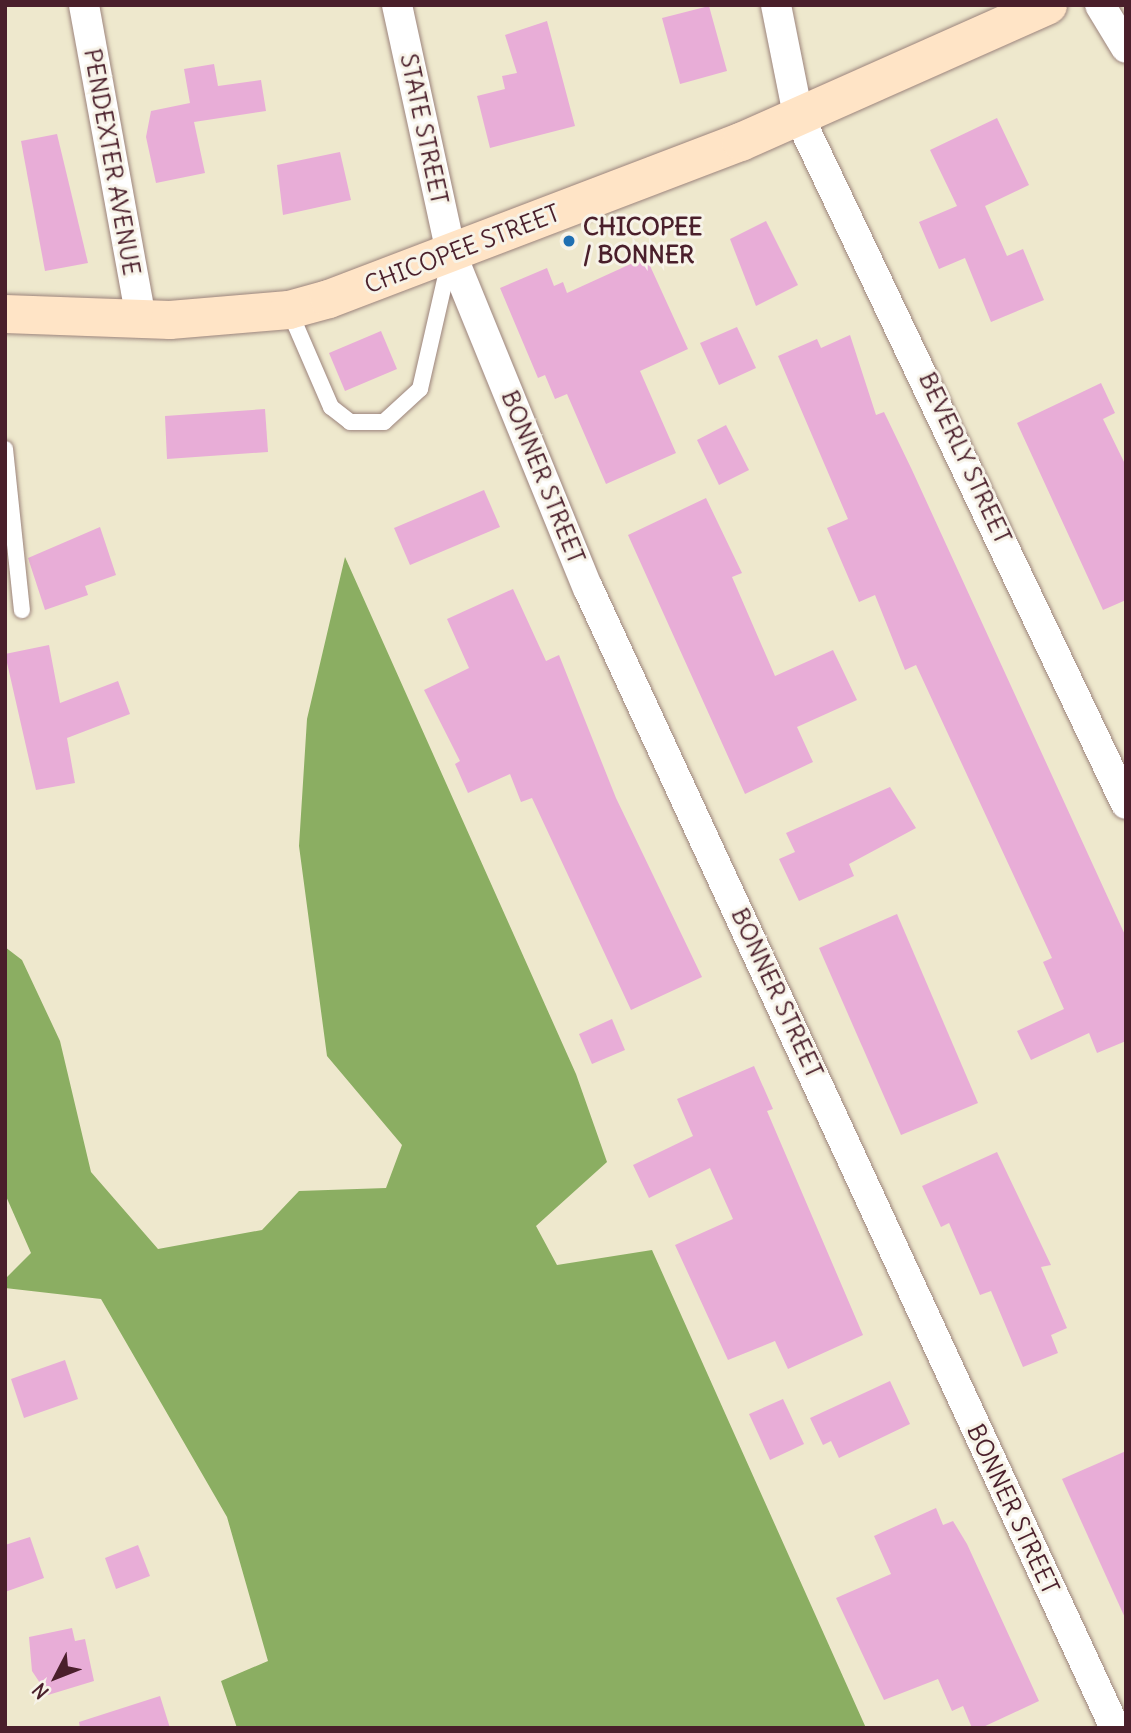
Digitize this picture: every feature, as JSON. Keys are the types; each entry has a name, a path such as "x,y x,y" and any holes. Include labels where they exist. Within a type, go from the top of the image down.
{"main road":[{"name":"CHICOPEE STREET","path":"5,314 141,319 289,310 451,253 798,115 1048,5"}],"street":[{"name":"PENDEXTER AVENUE","path":"84,5 141,319"},
{"name":"STATE STREET","path":"397,5 451,253"},
{"name":"BEVERLY STREET","path":"776,5 798,115 1126,804"},
{"path":"1100,5 1126,48"},
{"name":"BONNER STREET","path":"451,253 588,587 1115,1728"}],"lane":[{"path":"289,310 331,407 350,422 384,422 420,389 451,253"},
{"path":"5,449 22,610"}],"green space":[{"path":"345,557 576,1074 607,1162 536,1226 557,1265 652,1250 866,1728 237,1728 221,1681 268,1661 227,1517 101,1299 5,1288 5,1279 31,1253 5,1194 5,947 22,960 60,1041 91,1172 158,1249 262,1230 299,1191 386,1188 402,1145 327,1056 299,846 307,719"}],"building":[{"path":"709,6 727,71 680,84 662,18"},
{"path":"547,21 575,126 490,148 477,96 505,89 502,76 517,73 505,35"},
{"path":"214,64 218,86 261,80 266,111 194,122 205,173 156,183 146,137 151,111 190,103 184,69"},
{"path":"997,118 1029,185 985,206 1007,256 1023,249 1044,300 991,322 965,258 939,269 919,222 957,206 930,150"},
{"path":"57,134 88,263 45,271 21,141"},
{"path":"340,152 351,200 283,215 277,165"},
{"path":"766,221 798,285 756,306 730,239"},
{"path":"646,257 688,349 640,371 676,453 606,484 567,394 555,399 545,375 538,378 500,288 547,268 554,286 563,282 567,293"},
{"path":"737,327 756,368 719,385 700,343"},
{"path":"381,331 397,369 345,391 329,353"},
{"path":"850,335 876,415 884,412 912,470 1126,937 1126,1041 1097,1053 1089,1033 1031,1060 1017,1031 1064,1009 1043,962 1052,958 916,665 905,670 875,595 859,602 827,528 848,519 778,356 817,339 821,348"},
{"path":"1101,383 1115,413 1103,419 1126,466 1126,600 1103,610 1017,423"},
{"path":"265,409 268,452 167,459 165,416"},
{"path":"726,425 749,470 719,485 697,440"},
{"path":"484,490 500,527 410,565 394,528"},
{"path":"706,498 742,573 732,577 775,676 833,650 857,700 797,727 813,762 745,794 628,535"},
{"path":"100,527 116,575 85,586 88,595 45,610 28,558"},
{"path":"513,589 546,661 559,655 616,798 702,977 631,1010 532,798 521,802 510,774 468,793 455,764 460,761 424,690 469,668 447,619"},
{"path":"49,645 60,703 118,681 130,714 67,738 75,783 36,790 5,654"},
{"path":"890,787 916,828 849,864 854,876 799,901 779,859 795,852 786,833"},
{"path":"897,914 978,1103 901,1135 819,948"},
{"path":"612,1019 625,1050 592,1064 579,1034"},
{"path":"754,1066 773,1109 767,1111 863,1335 788,1369 775,1341 728,1360 675,1245 733,1219 710,1168 649,1198 633,1165 693,1136 677,1099"},
{"path":"997,1152 1051,1265 1041,1267 1067,1328 1051,1335 1058,1353 1023,1367 991,1291 980,1295 949,1223 941,1227 922,1186"},
{"path":"65,1360 78,1399 24,1418 11,1379"},
{"path":"890,1381 910,1424 839,1458 831,1441 823,1445 810,1418"},
{"path":"783,1399 804,1444 770,1460 749,1414"},
{"path":"1126,1451 1126,1620 1062,1479"},
{"path":"936,1508 943,1525 953,1521 967,1544 1039,1701 981,1728 972,1728 963,1706 952,1711 938,1679 884,1700 836,1598 891,1574 874,1536"},
{"path":"30,1537 44,1578 5,1592 5,1545"},
{"path":"138,1545 150,1576 116,1589 105,1558"},
{"path":"72,1628 75,1641 85,1639 94,1681 48,1695 32,1671 29,1637"},
{"path":"160,1696 170,1728 80,1728 79,1722"}],"place":[{"name":"CHICOPEE / BONNER","path":"569,241"}]}
